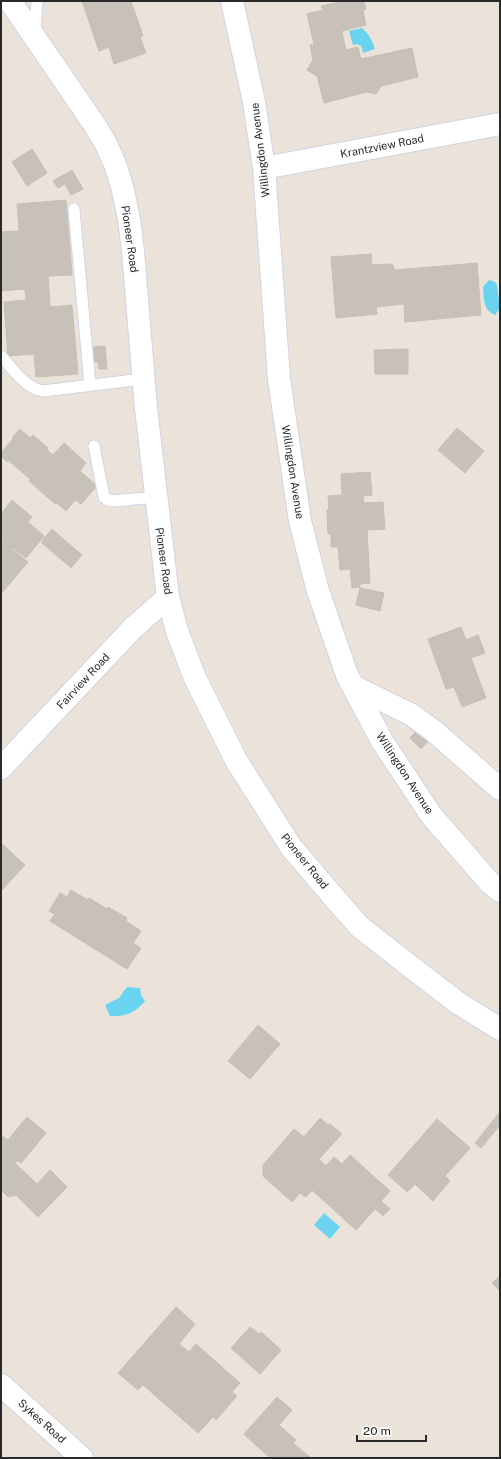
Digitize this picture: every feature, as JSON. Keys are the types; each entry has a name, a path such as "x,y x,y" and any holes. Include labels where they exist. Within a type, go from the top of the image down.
{"street":[{"name":"Pioneer Road","path":"10,1 94,124 106,144 115,164 122,186 129,219 133,251 143,379 168,597 177,631 195,678 236,760 291,847 360,927 458,1003 500,1029"},
{"name":"Willingdon Avenue","path":"232,1 254,102 264,168 279,379 300,522 318,591 347,675 382,741 431,815 490,883 500,890"},
{"name":"Krantzview Road","path":"264,168 500,124"},
{"name":"Fairview Road","path":"1,768 133,628 168,597"},
{"path":"353,686 412,715 436,732 500,789"},
{"name":"Sykes Road","path":"1,1385 82,1458"}],"lane":[{"path":"34,36 37,1"},
{"path":"74,209 90,385"},
{"path":"1,356 27,384 34,389 43,391 143,379"},
{"path":"94,446 104,496 113,501 156,497"}],"water":[{"path":"362,28 370,37 375,49 363,53 361,46 357,44 353,45 349,31"},
{"path":"489,280 495,282 497,285 500,308 495,315 488,310 484,300 483,287"},
{"path":"127,987 140,988 141,995 145,1001 137,1009 125,1015 110,1016 105,1005 119,998"},
{"path":"324,1213 340,1227 330,1239 314,1225"}],"building":[{"path":"82,1 131,1 143,36 140,37 146,53 114,64 109,47 99,51"},
{"path":"344,1 364,1 366,9 363,10 366,25 342,31 346,50 358,47 361,59 412,48 418,77 381,86 376,94 367,92 324,103 317,76 307,70 313,60 310,45 314,45 307,14 323,10 321,6"},
{"path":"32,149 47,173 27,186 12,162"},
{"path":"72,170 83,189 71,195 65,184 58,188 53,181"},
{"path":"66,200 72,275 48,276 50,307 72,305 78,374 36,377 34,354 8,356 4,302 26,300 25,289 1,291 1,232 19,231 17,204"},
{"path":"371,254 372,265 392,264 395,270 477,263 481,315 405,322 404,304 376,307 377,314 336,318 331,257"},
{"path":"105,346 107,369 99,369 98,362 95,362 93,347"},
{"path":"408,349 408,374 375,374 374,350"},
{"path":"457,428 484,451 465,473 438,450"},
{"path":"20,429 30,438 33,435 48,448 46,449 53,455 64,443 86,463 80,471 97,486 81,504 75,500 66,511 57,503 55,504 29,481 30,479 8,460 7,462 1,456 1,453"},
{"path":"370,472 372,495 363,496 364,503 383,502 385,529 367,530 370,583 360,584 360,587 352,588 350,569 340,570 338,547 331,547 331,534 328,534 328,496 342,495 341,474"},
{"path":"12,500 32,517 28,522 44,536 26,558 12,547 11,548 28,562 1,594 1,539 4,536 1,534 1,514"},
{"path":"52,529 82,555 71,568 41,542"},
{"path":"360,588 384,593 380,611 356,605"},
{"path":"461,627 466,640 478,635 485,653 471,658 486,698 462,707 454,687 446,689 428,639"},
{"path":"420,727 431,738 421,749 410,738"},
{"path":"1,843 25,865 1,891"},
{"path":"71,890 88,900 89,898 107,909 108,907 127,918 126,921 141,931 133,943 141,948 127,969 50,921 55,914 49,911 60,893 67,897"},
{"path":"258,1025 280,1044 250,1079 228,1061"},
{"path":"500,1112 500,1125 481,1148 475,1143"},
{"path":"27,1117 46,1133 21,1163 17,1161 15,1163 37,1184 50,1170 67,1187 38,1217 16,1195 8,1197 1,1190 1,1135 8,1140"},
{"path":"320,1118 342,1134 319,1159 326,1166 334,1157 342,1164 350,1155 390,1191 381,1201 390,1209 383,1216 375,1209 356,1230 312,1190 306,1197 300,1193 292,1202 263,1176 263,1165 294,1129 304,1137"},
{"path":"437,1119 470,1148 445,1176 450,1181 433,1201 415,1184 407,1192 388,1175"},
{"path":"500,1276 500,1291 492,1283"},
{"path":"176,1307 195,1324 179,1344 189,1352 196,1344 240,1383 232,1392 237,1396 216,1420 213,1417 198,1433 143,1385 138,1390 118,1373"},
{"path":"250,1327 259,1334 261,1332 281,1350 260,1374 231,1348"},
{"path":"277,1397 292,1410 279,1425 296,1440 293,1443 311,1458 270,1458 244,1434"}]}
